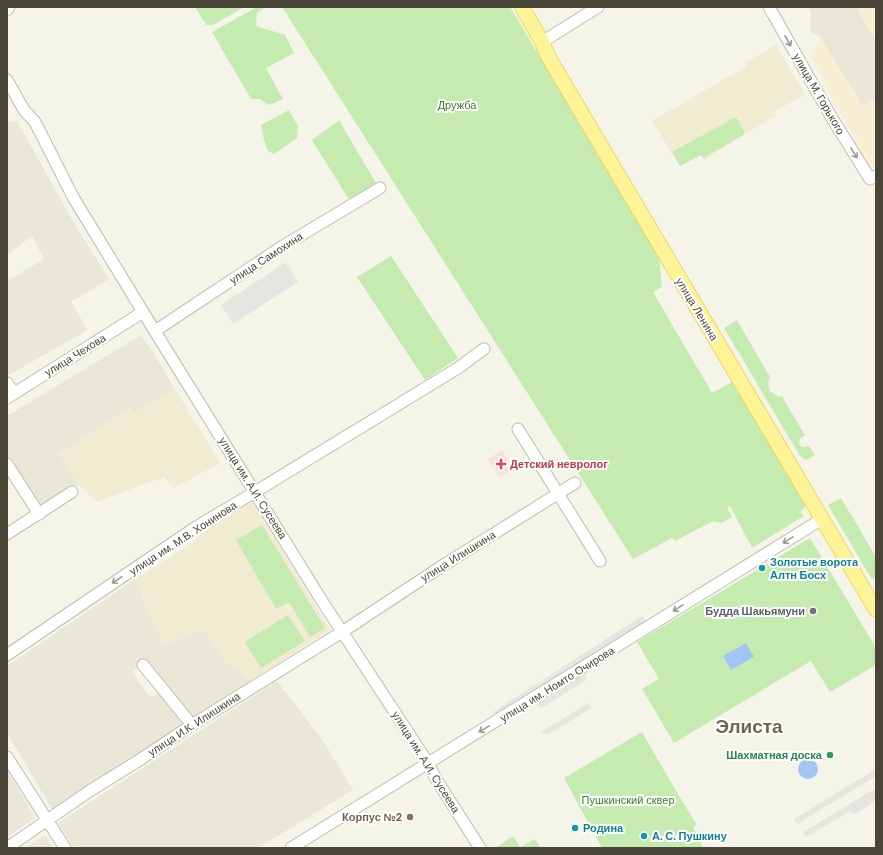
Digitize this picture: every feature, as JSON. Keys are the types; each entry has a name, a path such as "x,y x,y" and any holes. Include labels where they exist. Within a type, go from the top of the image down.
{"main road":[{"name":"улица Ленина","path":"522,7 542,42 549,58 876,610"}],"street":[{"path":"542,42 598,7"},
{"name":"улица М. Горького","path":"769,7 829,112 873,177"},
{"name":"улица им. А.И. Сусеева","path":"7,80 24,110 35,122 73,197 143,312 342,632 428,763 436,779 480,848"},
{"name":"улица Самохина","path":"155,331 283,246 380,188"},
{"name":"улица Чехова","path":"10,395 143,312"},
{"name":"улица им. М.В. Хонинова","path":"7,654 196,527 256,492 458,368 484,349"},
{"path":"7,382 10,395"},
{"path":"518,429 600,561"},
{"path":"7,464 38,514"},
{"name":"улица Илишкина","path":"342,632 439,568 575,483"},
{"path":"7,534 72,492"},
{"name":"улица им. Номто Очирова","path":"291,848 522,706 750,563 822,520"},
{"name":"улица И.К. Илишкина","path":"7,848 88,792 192,725 342,632"},
{"path":"143,665 192,725"},
{"path":"7,757 65,848"}],"shaded area":[{"path":"808,7 856,7 876,41 876,98 862,106 820,37 810,31 811,12"},
{"path":"856,7 876,7 876,41"},
{"path":"820,37 862,105 876,98 876,171 861,156 859,145 827,91 829,89 811,57"},
{"path":"776,45 805,94 774,112 776,115 704,160 701,155 680,166 652,121 747,66 746,62"},
{"path":"17,121 70,216 109,279 71,302 88,330 9,375 7,372 7,281 44,259 32,236 7,255 7,123"},
{"path":"286,262 298,282 233,324 221,305"},
{"path":"141,335 175,389 133,414 130,408 59,454 79,485 42,507 7,456 7,416"},
{"path":"175,389 220,463 174,488 164,477 97,502 79,485 59,454 129,408 133,413"},
{"name":"Детский невролог","path":"502,450 514,469 500,478 488,459"},
{"path":"253,502 330,630 250,681 241,670 226,662 203,629 163,645 135,579 196,541 202,530"},
{"path":"135,579 163,645 203,629 226,662 241,670 252,684 192,720 146,660 132,672 150,697 160,693 185,725 52,809 7,733 7,666"},
{"path":"642,616 649,623 497,717 493,712"},
{"path":"585,673 586,680 542,708 536,705"},
{"path":"277,681 322,739 353,790 258,848 74,848 58,823"},
{"path":"589,703 592,708 547,735 541,732"},
{"path":"876,769 876,776 797,824 794,819"},
{"path":"7,770 35,818 7,837"},
{"path":"876,788 876,801 855,814 849,812 806,837 803,832"},
{"path":"45,835 54,848 24,848"}],"green space":[{"path":"195,7 244,7 213,25 206,25"},
{"path":"257,7 266,7 257,13 256,26 285,35 294,53 266,68 283,99 269,105 260,99 251,99 212,32"},
{"name":"Дружба","path":"282,7 510,7 659,256 662,287 653,292 712,393 732,382 738,393 740,392 805,501 805,507 801,512 804,516 752,548 730,506 727,508 732,517 722,523 713,521 675,541 672,538 633,559"},
{"path":"289,110 298,126 297,138 274,154 268,151 261,125"},
{"path":"736,117 745,134 703,158 701,155 680,166 672,152"},
{"path":"339,120 377,185 354,199 348,198 312,140"},
{"path":"391,256 458,358 425,380 357,277"},
{"path":"737,320 770,377 768,383 770,391 779,397 782,396 805,436 800,438 799,444 802,447 809,446 815,455 806,460 800,456 724,328"},
{"path":"841,498 876,557 876,579 871,578 828,505"},
{"path":"262,525 325,628 310,637 289,602 276,609 236,540"},
{"path":"810,538 876,648 876,665 830,692 811,661 674,743 642,689 659,679 637,642"},
{"path":"288,615 305,641 261,668 245,642"},
{"name":"Пушкинский сквер","path":"642,732 697,825 693,827 703,848 602,848 564,778"},
{"path":"514,837 520,847 535,839 541,848 496,848 510,838"}],"water":[{"path":"746,643 754,657 731,670 723,656"},
{"path":"808,759 815,762 818,769 815,776 808,779 801,776 798,769 801,762"}],"place":[{"name":"Детский невролог","path":"501,464"},
{"name":"Золотые ворота Алтн Босх","path":"762,568"},
{"name":"Будда Шакьямуни","path":"813,611"},
{"name":"Шахматная доска","path":"830,755"},
{"name":"Корпус №2","path":"410,817"},
{"name":"Родина","path":"575,828"},
{"name":"А. С. Пушкину","path":"644,836"}],"district":[{"name":"Элиста","path":"749,726"}]}
